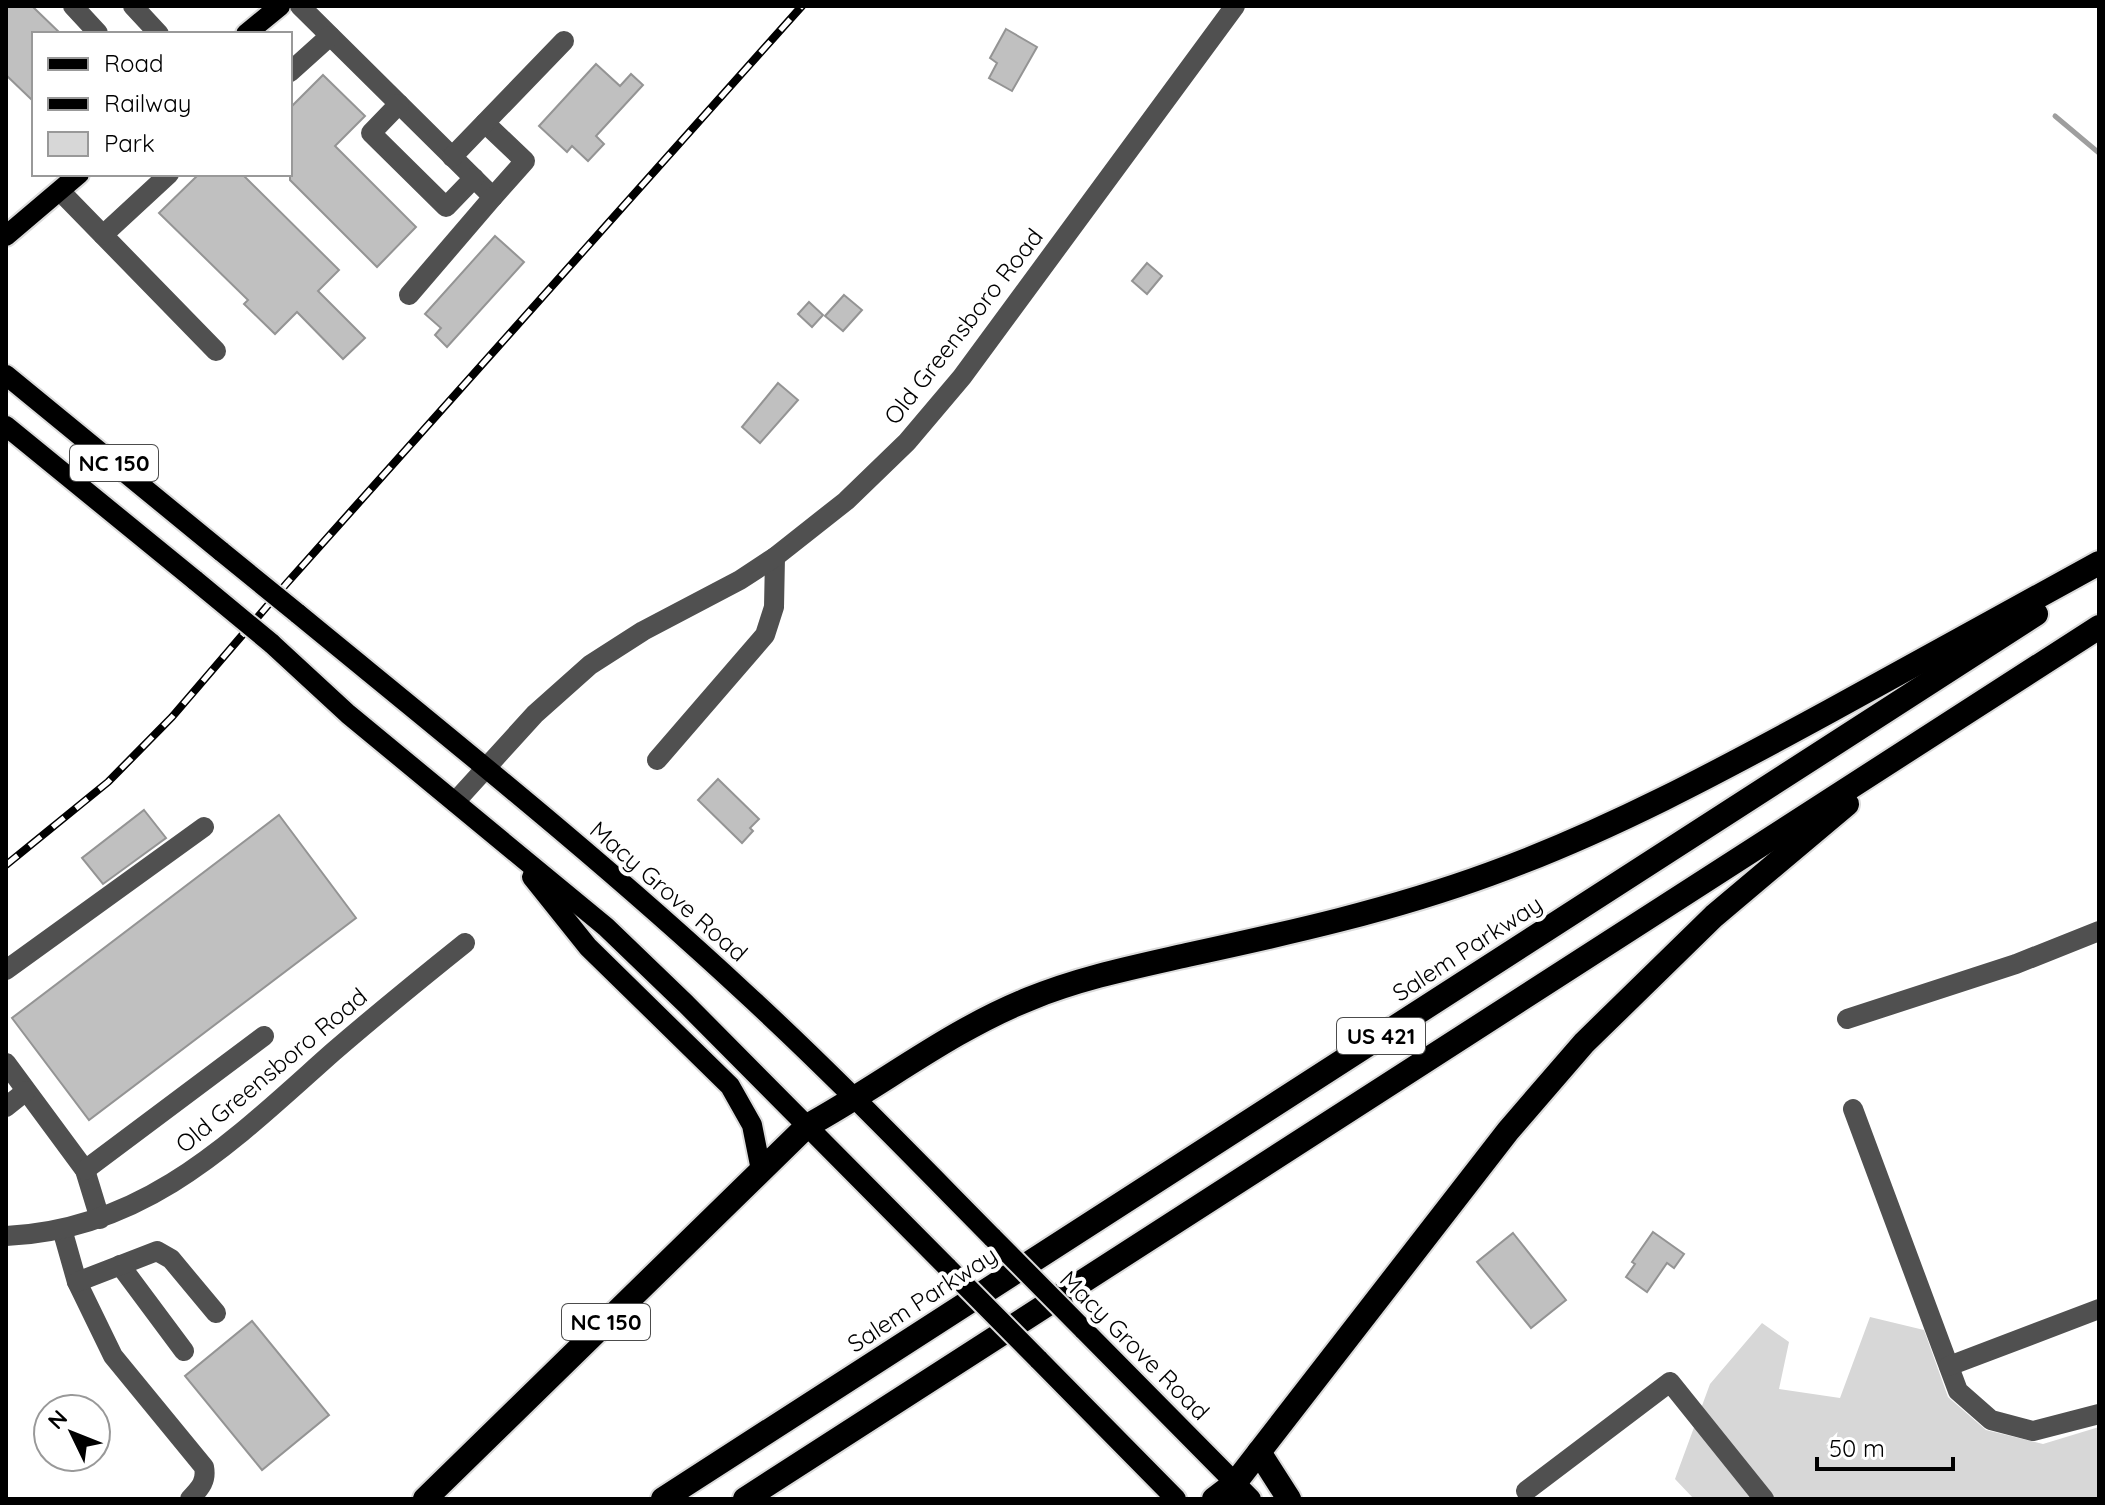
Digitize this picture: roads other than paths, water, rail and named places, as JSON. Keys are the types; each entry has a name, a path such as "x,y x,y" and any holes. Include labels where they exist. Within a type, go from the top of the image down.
{"highway":[{"path":"761,1170 807,1126 856,1099 937,1044 998,1013 1041,994 1101,975 1341,919 1420,897 1489,875 1570,843 1689,787 2099,563"},
{"name":"Salem Parkway","path":"663,1499 2099,574"},
{"name":"US 421","path":"745,1499 2099,627"},
{"path":"1214,1499 1243,1491 1259,1452 1508,1131 1584,1043 1714,916 1932,734"},
{"name":"NC 150","path":"425,1499 761,1170"},
{"path":"1259,1452 1289,1499"}],"main road":[{"path":"248,32 280,6"},
{"path":"6,236 77,176"},
{"name":"Macy Grove Road","path":"6,375 485,768 673,927 856,1099 1243,1491"},
{"name":"NC 150","path":"6,426 271,643 348,714 504,843 588,947 730,1086 752,1125 761,1170"},
{"path":"504,843 606,927 1176,1499"}],"street":[{"path":"73,6 97,32"},
{"path":"133,6 157,32"},
{"path":"300,6 493,197"},
{"name":"Old Greensboro Road","path":"455,802 535,714 590,665 643,631 740,580 775,557 814,528 878,471 953,388 1235,6"},
{"path":"292,70 330,36"},
{"path":"452,157 564,41"},
{"path":"399,104 371,133 446,207 474,178"},
{"path":"409,295 525,161 485,123"},
{"path":"103,235 167,176"},
{"path":"60,191 216,351"},
{"path":"657,760 765,635 774,607 775,557"},
{"path":"6,970 204,827"},
{"path":"1847,1019 2016,964 2099,931"},
{"name":"Old Greensboro Road","path":"6,1236 62,1229 100,1219 187,1176 223,1150 368,1021 465,943"},
{"path":"85,1170 264,1036"},
{"path":"6,1063 85,1170 100,1219"},
{"path":"6,1107 26,1091"},
{"path":"1853,1109 1958,1391 1991,1420 2033,1431 2099,1414"},
{"path":"62,1229 77,1282 113,1356 204,1467 206,1477 190,1499"},
{"path":"77,1282 157,1251 165,1254 216,1313"},
{"path":"120,1265 184,1351"},
{"path":"1949,1366 2099,1309"},
{"path":"1526,1491 1670,1382 1764,1499"}],"waterway":[{"path":"2055,116 2099,153"}],"railway":[{"path":"6,865 108,782 172,717 287,583 802,6"}]}
